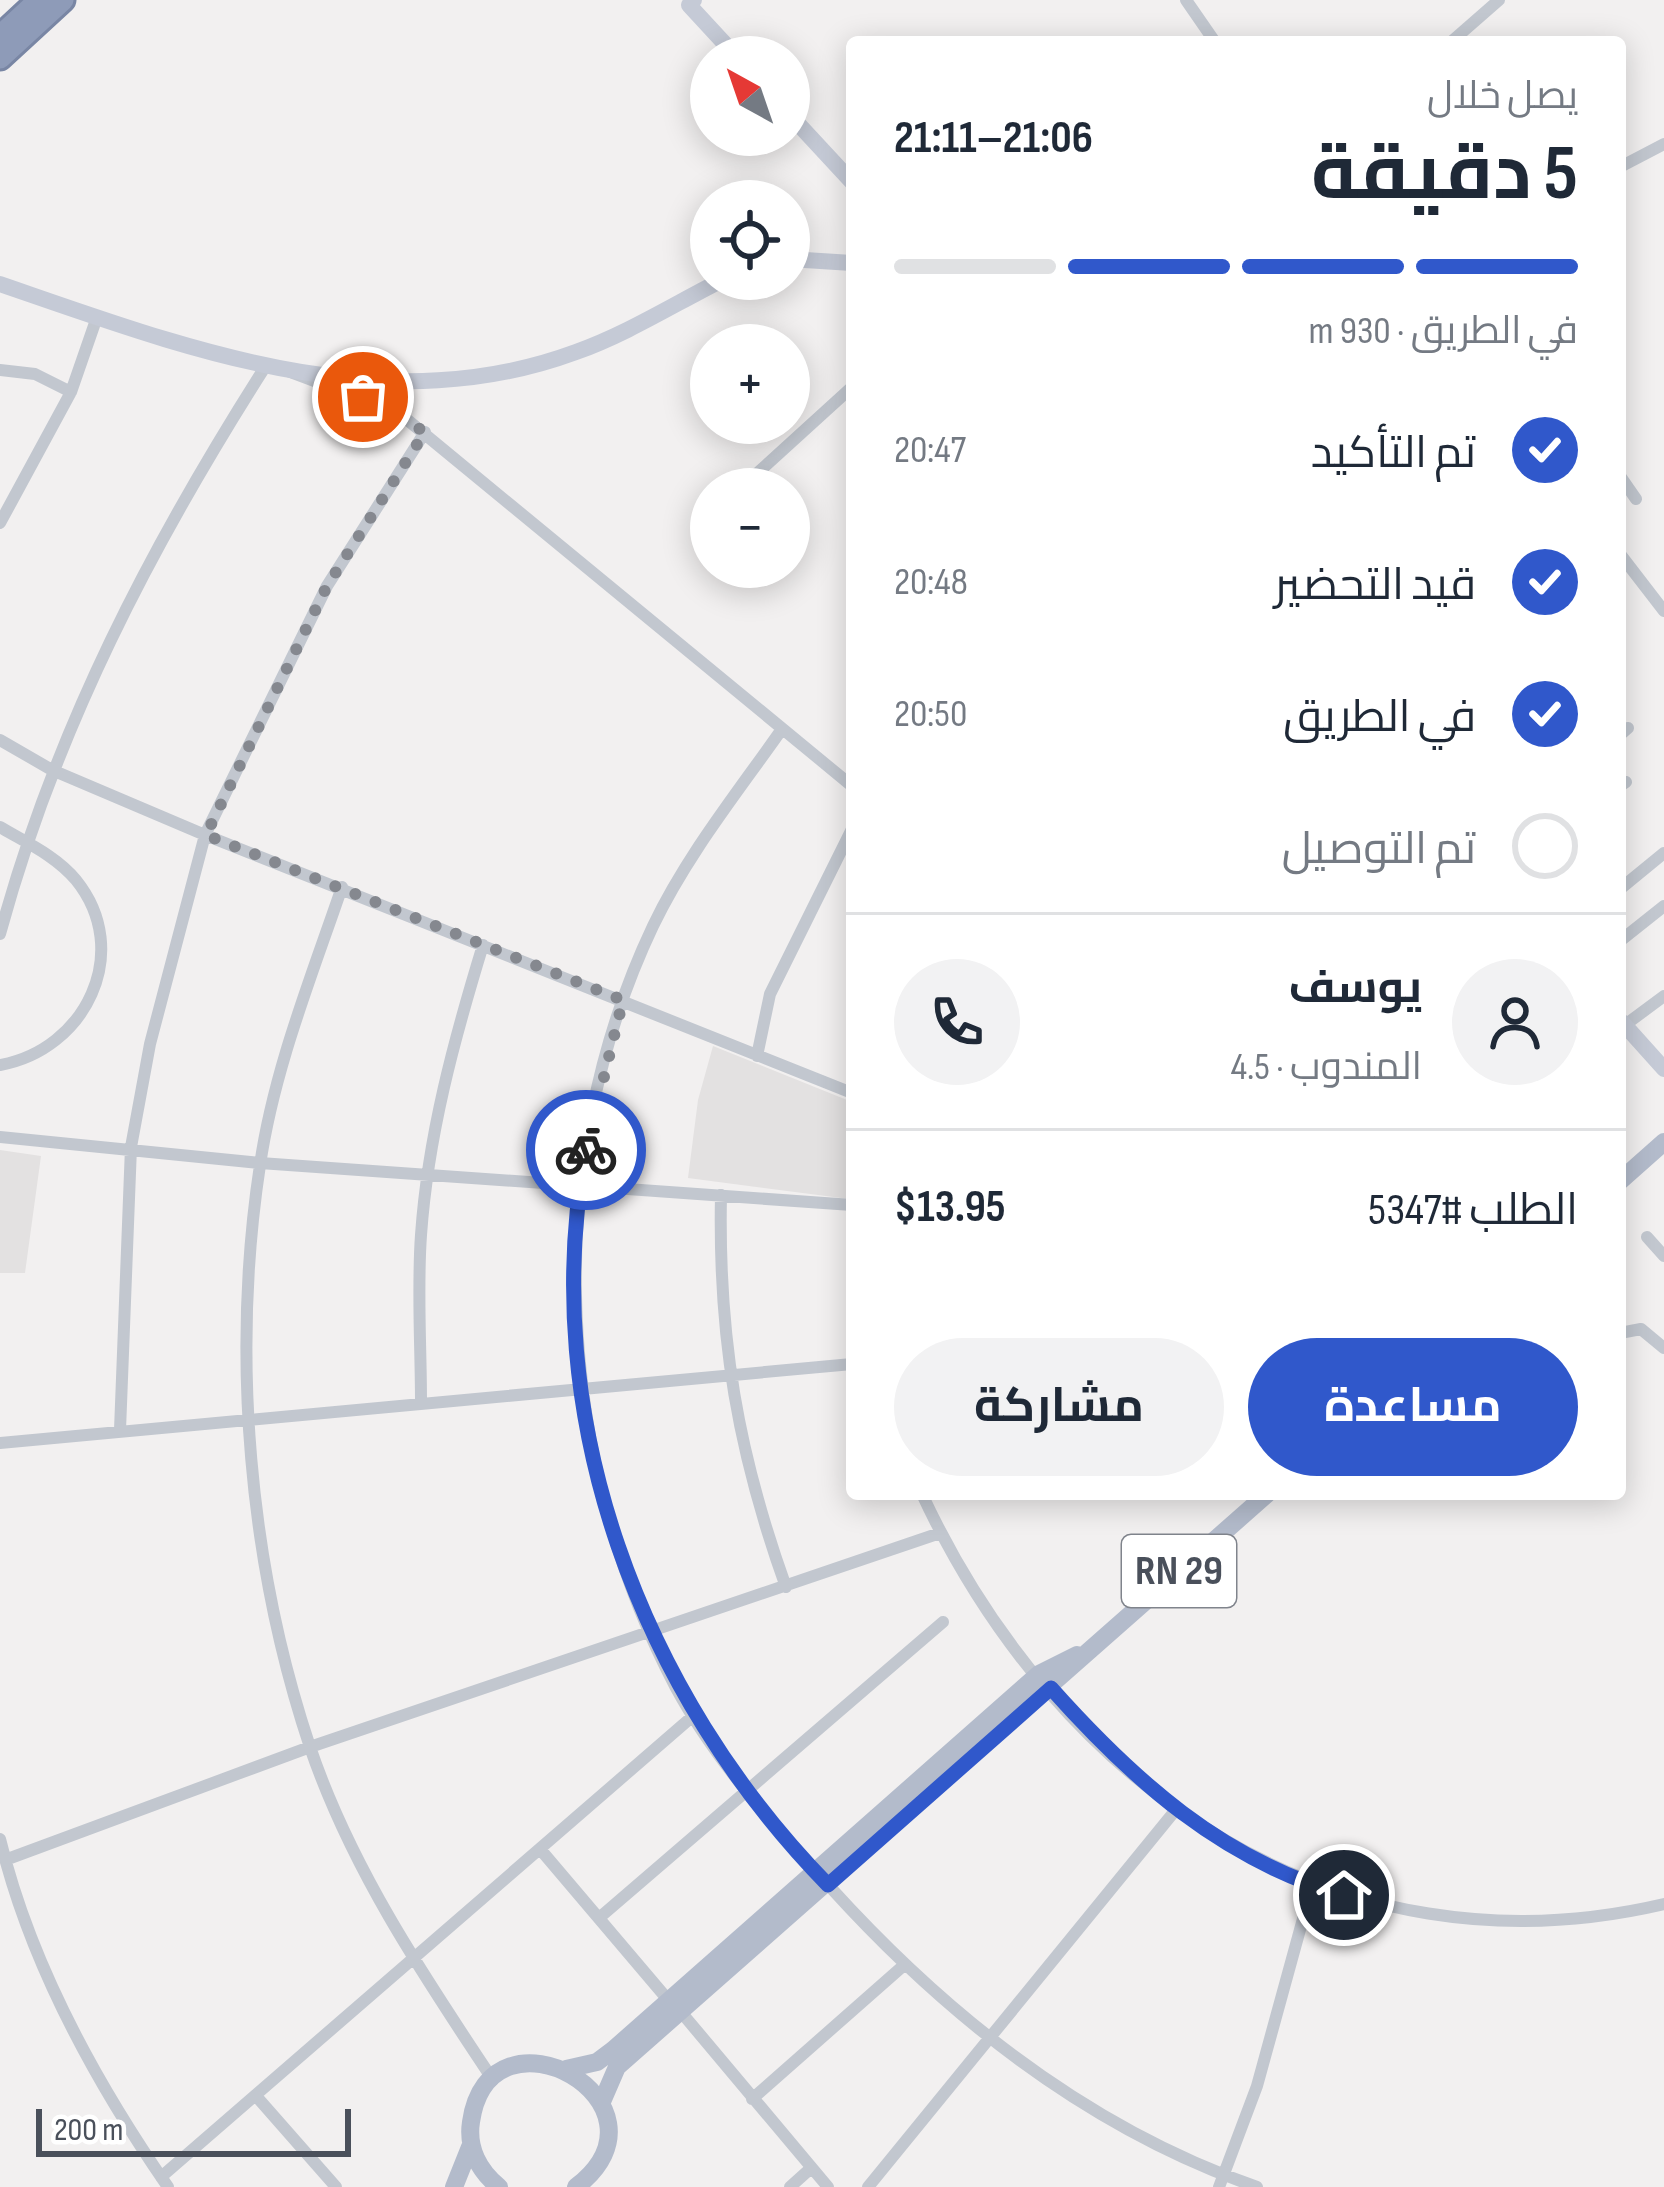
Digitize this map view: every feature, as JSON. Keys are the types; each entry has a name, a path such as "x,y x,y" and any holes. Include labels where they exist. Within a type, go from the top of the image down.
{"highway":[{"path":"0,36 39,0"},
{"path":"0,58 63,0"}],"main road":[{"path":"689,2 719,36"},
{"path":"810,137 846,176"},
{"path":"810,261 846,262"},
{"path":"0,284 266,367 381,382 479,377 580,351 690,296"},
{"path":"1626,1032 1662,1063"},
{"path":"1626,1176 1664,1142"},
{"name":"RN 29","path":"601,2104 616,2067 675,2006 1045,1681 1092,1648 1260,1500"},
{"name":"RN 29","path":"566,2068 597,2062 675,2006"},
{"path":"454,2187 466,2166 474,2108 493,2080 532,2063 566,2068 583,2080 601,2104 604,2150 583,2185"},
{"path":"471,2142 480,2166 499,2187"}],"street":[{"path":"1186,0 1211,36"},
{"path":"1458,36 1499,0"},
{"path":"1626,164 1664,145"},
{"path":"0,523 71,392 97,317"},
{"path":"0,934 52,770 147,561 266,367"},
{"path":"0,370 35,374 71,392"},
{"path":"290,372 309,383 375,400 425,432 846,781"},
{"path":"763,468 846,392"},
{"path":"120,1430 130,1147 150,1044 206,835 327,586 425,432"},
{"path":"1626,485 1636,499"},
{"path":"1626,562 1664,611"},
{"path":"782,729 686,865 623,1000 596,1097 580,1183 575,1293 583,1388 610,1522 650,1634 693,1716 822,1879 903,1966 987,2035 1118,2127 1221,2181 1256,2187"},
{"path":"0,740 52,770 206,835 846,1091"},
{"path":"0,827 60,863 79,884 100,926 101,970 85,1009 56,1042 0,1065"},
{"path":"757,1056 770,994 846,841"},
{"path":"1626,884 1664,853"},
{"path":"342,887 298,1011 260,1163 249,1293 250,1417 266,1564 310,1747 368,1878 414,1961 493,2080"},
{"path":"1626,936 1664,906"},
{"path":"422,1402 421,1237 428,1174 452,1048 483,945"},
{"path":"1626,1028 1664,996"},
{"path":"0,1137 260,1163 846,1204"},
{"path":"721,1195 728,1375 750,1486 786,1587"},
{"path":"1647,1237 1664,1256"},
{"path":"1626,1332 1641,1329 1664,1348"},
{"path":"0,1443 846,1365"},
{"path":"925,1500 940,1533 1045,1681 1174,1812 1265,1866 1312,1886 1376,1904 1479,1920 1585,1916 1664,1904"},
{"path":"5,1860 310,1747 940,1533"},
{"path":"598,1918 944,1622"},
{"path":"0,1839 84,2051 165,2182 256,2096 693,1716"},
{"path":"868,2187 987,2035 1174,1812"},
{"path":"540,1850 828,2187"},
{"path":"1221,2181 1257,2086 1312,1886"},
{"path":"752,2098 903,1966"},
{"path":"256,2096 336,2187"},
{"path":"790,2187 811,2169"}],"shaded area":[{"path":"713,1046 846,1100 846,1199 688,1178 698,1100"},
{"path":"0,1150 41,1156 25,1273 0,1273"}],"way so far":[{"path":"363,397 386,405 425,432 296,643 206,835 623,1000 586,1150"}],"route":[{"path":"586,1150 576,1234 578,1341 599,1479 629,1581 650,1634 693,1716 828,1885 1051,1688 1096,1739 1174,1812 1265,1866 1344,1895"}]}
